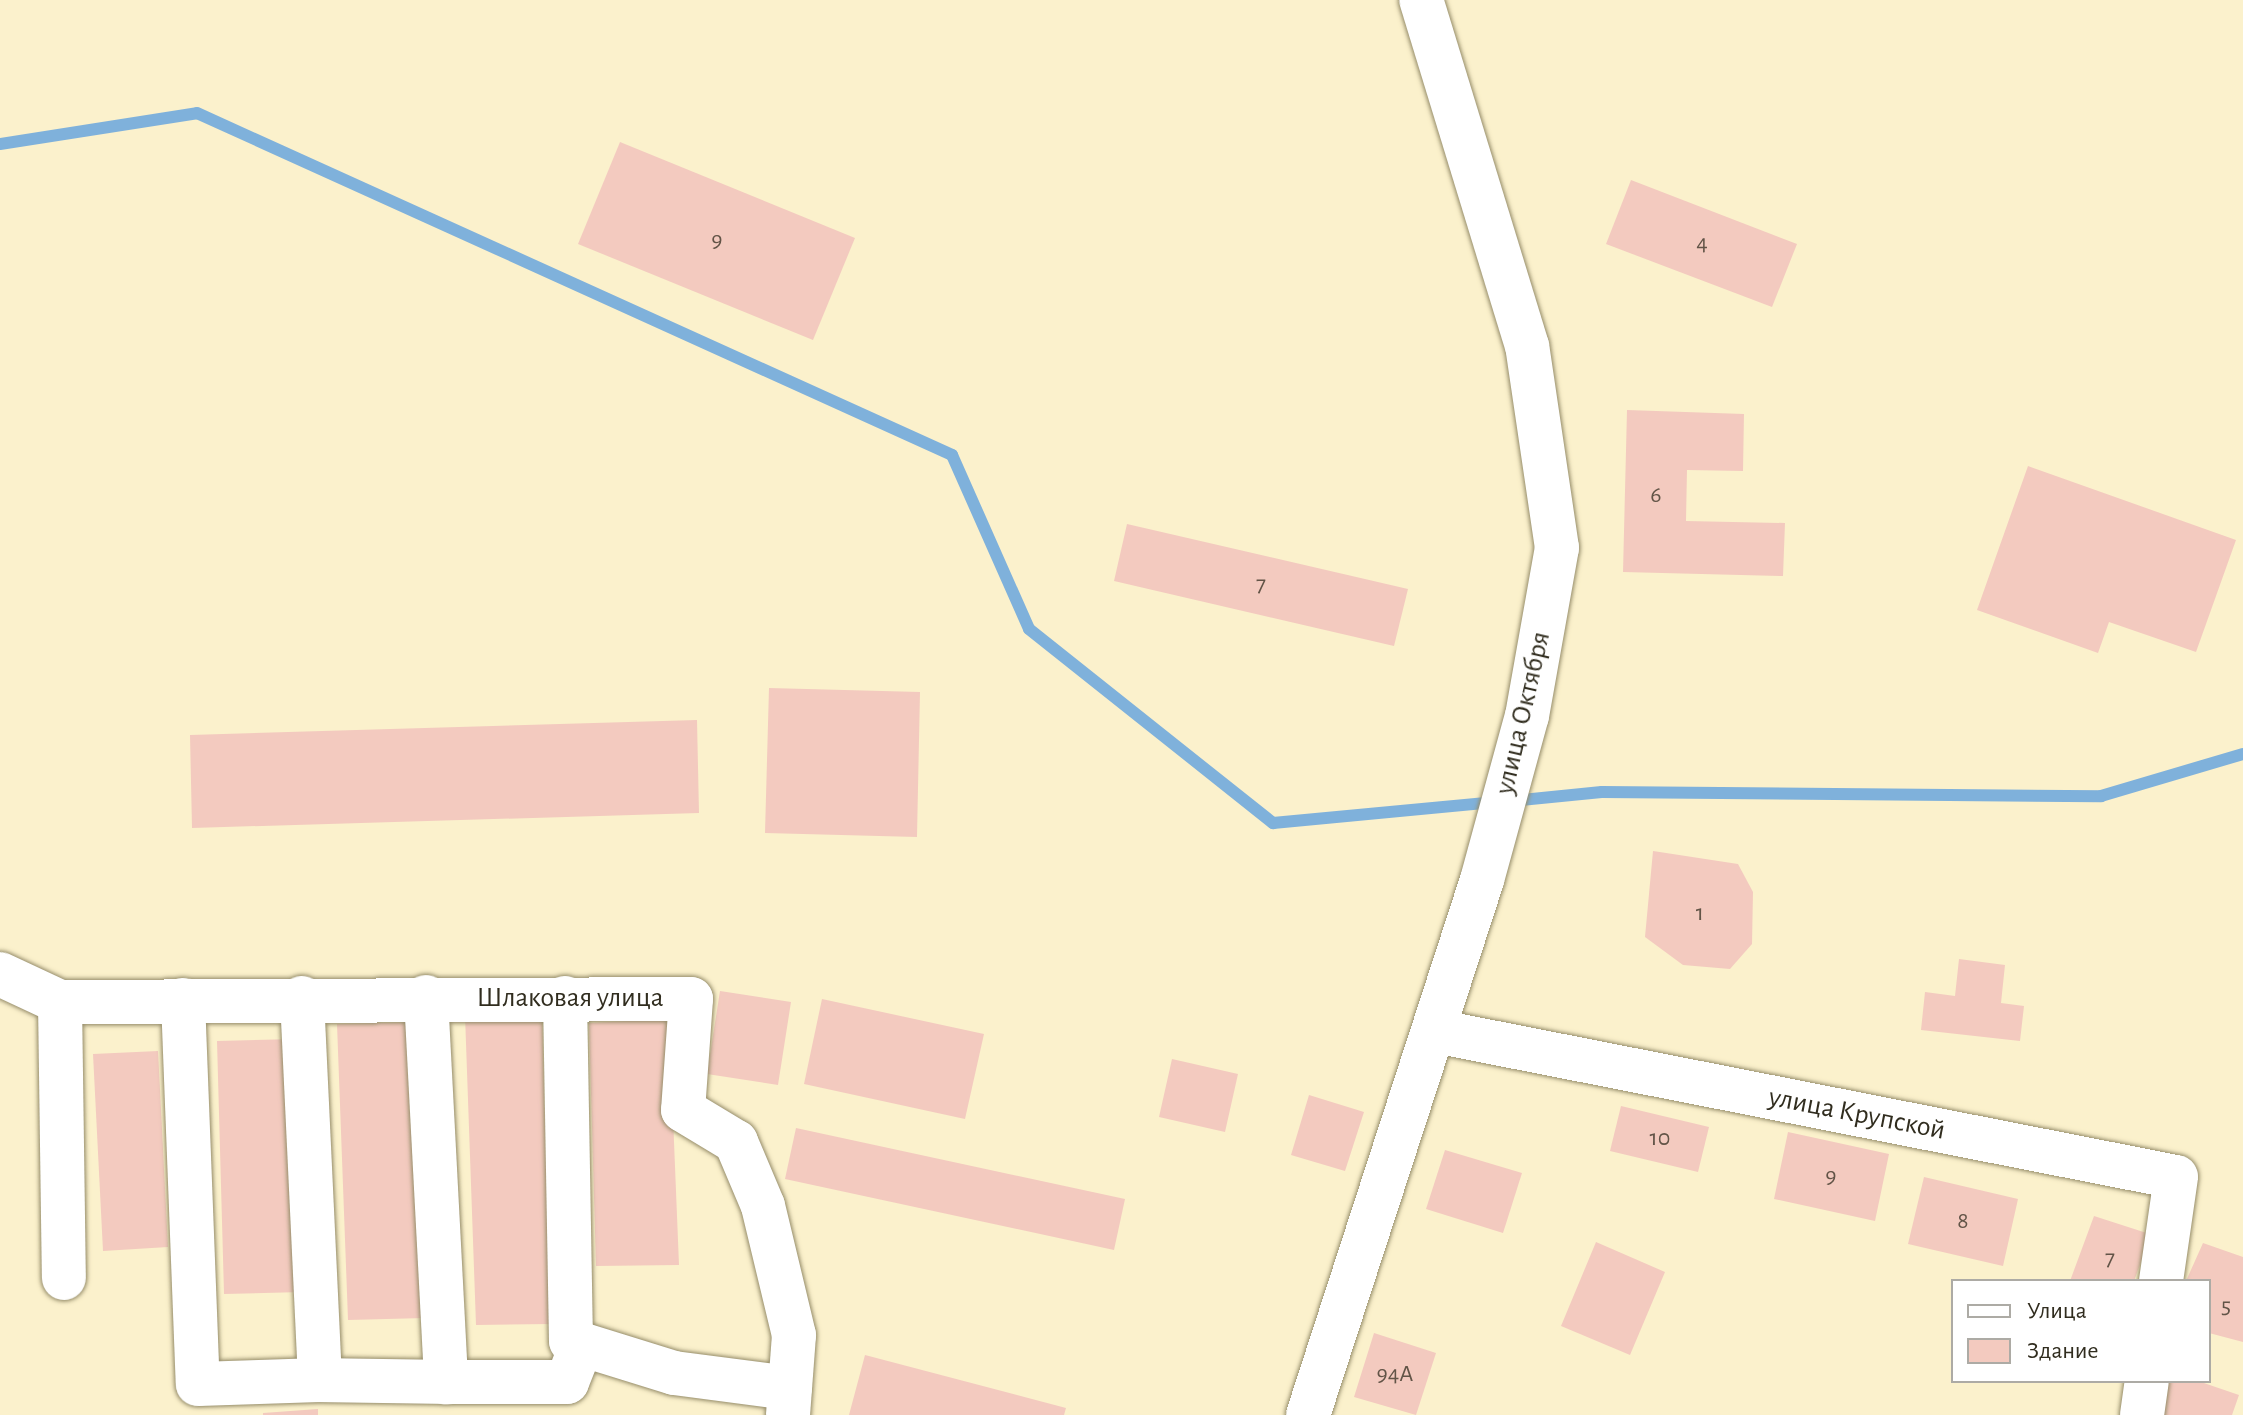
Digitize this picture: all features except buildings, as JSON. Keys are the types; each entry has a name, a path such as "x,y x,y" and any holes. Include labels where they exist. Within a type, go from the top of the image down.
{"street":[{"name":"улица Октября","path":"1308,1415 1482,880 1527,716 1557,548 1527,346 1421,0"},
{"name":"Шлаковая улица","path":"0,974 60,1002 426,997 691,999 683,1110 736,1142 763,1206 794,1335 789,1401"},
{"path":"426,997 446,1382"},
{"path":"302,998 320,1380"},
{"path":"565,998 571,1341 674,1373 789,1401"},
{"path":"183,1000 198,1384 320,1380 567,1382 582,1344"},
{"path":"60,1002 64,1278"},
{"name":"улица Крупской","path":"1435,1031 2176,1177 2161,1279"},
{"path":"2142,1415 2147,1383"}],"waterway":[{"path":"0,144 197,113 952,455 1029,629 1273,823 1494,802"},
{"path":"1512,801 1602,792 2101,796 2243,754"}]}
